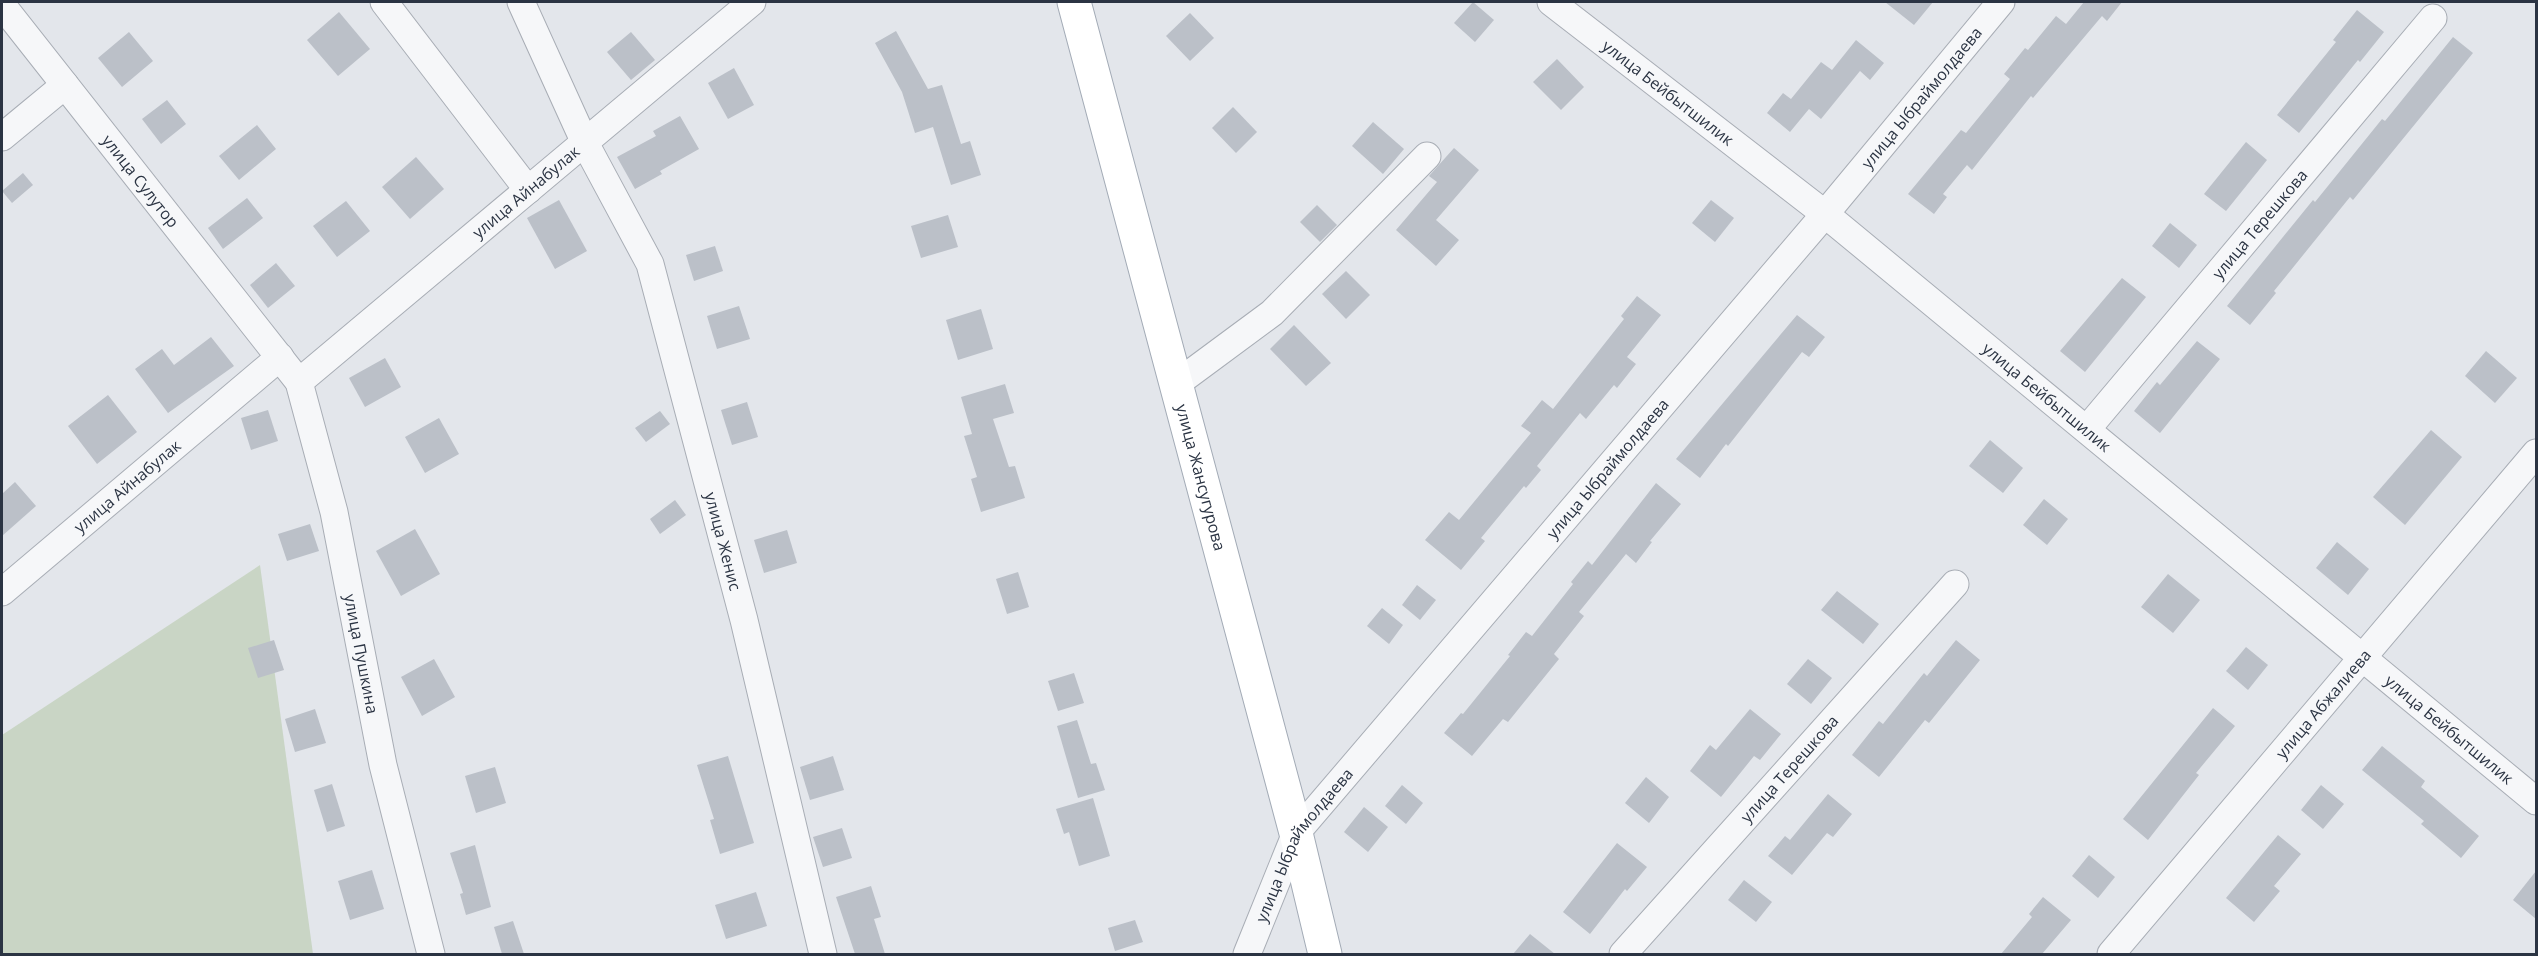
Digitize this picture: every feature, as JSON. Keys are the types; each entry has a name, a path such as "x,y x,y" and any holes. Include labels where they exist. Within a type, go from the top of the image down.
{"main road":[{"name":"улица Жансугурова","path":"1074,2 1296,833 1325,954"}],"street":[{"path":"384,2 528,190"},
{"name":"улица Женис","path":"521,2 585,143 650,264 744,620 824,954"},
{"name":"улица Айнабулак","path":"299,382 752,2"},
{"name":"улица Бейбытшилик","path":"1553,2 1824,214 2536,801"},
{"name":"улица Ыбраймолдаева","path":"1247,954 1296,833 1824,214 2001,2"},
{"name":"улица Сулутор","path":"2,5 280,357"},
{"name":"улица Терешкова","path":"2087,429 2433,18"},
{"path":"2,137 65,85"},
{"path":"1176,384 1272,313 1426,156"},
{"name":"улица Айнабулак","path":"2,592 280,357"},
{"name":"улица Пушкина","path":"280,357 299,382 334,512 383,765 432,954"},
{"name":"улица Абжалиева","path":"2111,954 2536,453"},
{"name":"улица Терешкова","path":"1623,954 1955,584"}],"green space":[{"path":"260,565 313,954 2,954 2,735"}],"building":[{"path":"1473,2 1494,20 1475,42 1454,23"},
{"path":"1885,2 1933,2 1914,25"},
{"path":"2084,2 2122,2 2107,21 2102,16 2033,98 2031,96 1972,170 1967,165 1943,194 1947,197 1934,214 1908,194 1961,130 1966,133 2010,79 2004,74 2025,48 2028,50 2056,16 2066,24"},
{"path":"2357,10 2384,32 2360,62 2358,60 2299,133 2277,115 2336,42 2333,40"},
{"path":"339,12 370,49 338,76 307,40"},
{"path":"1190,13 1214,38 1190,61 1166,36"},
{"path":"896,31 928,89 942,85 961,144 970,141 981,175 951,185 933,127 915,133 902,92 875,43"},
{"path":"129,32 153,61 122,87 98,58"},
{"path":"631,32 655,60 631,80 607,52"},
{"path":"2453,37 2473,53 2353,200 2350,197 2274,291 2276,293 2250,325 2227,306 2313,200 2315,202 2382,119 2385,121"},
{"path":"1856,40 1884,63 1870,80 1860,71 1821,119 1809,109 1790,132 1767,113 1783,93 1791,99 1821,62 1832,70"},
{"path":"1557,59 1584,87 1561,110 1533,82"},
{"path":"734,68 754,105 728,119 708,83"},
{"path":"167,100 186,124 161,144 142,119"},
{"path":"1233,107 1257,132 1236,153 1212,128"},
{"path":"680,116 699,149 660,171 662,174 635,189 617,157 656,136 653,131"},
{"path":"1373,122 1404,149 1383,174 1352,146"},
{"path":"257,125 276,149 239,180 219,156"},
{"path":"2246,142 2267,160 2226,211 2204,194"},
{"path":"1454,148 1479,170 1436,220 1459,240 1436,266 1396,230 1437,182 1429,176"},
{"path":"416,157 444,189 410,219 382,187"},
{"path":"23,173 33,185 12,203 2,191"},
{"path":"247,198 263,218 223,249 208,228"},
{"path":"559,200 587,251 555,269 527,218"},
{"path":"1711,200 1734,218 1715,242 1692,223"},
{"path":"346,201 370,231 337,257 313,226"},
{"path":"1317,205 1337,225 1320,242 1300,222"},
{"path":"948,215 958,247 921,258 911,226"},
{"path":"2170,223 2197,245 2179,268 2152,246"},
{"path":"715,246 723,271 694,281 686,255"},
{"path":"276,263 295,286 268,308 250,285"},
{"path":"1346,271 1370,295 1346,319 1322,294"},
{"path":"2122,278 2146,297 2085,372 2060,351"},
{"path":"1637,296 1661,315 1627,357 1636,364 1617,388 1614,385 1586,419 1580,413 1537,466 1541,470 1526,488 1524,486 1481,538 1485,541 1461,570 1425,540 1449,512 1459,520 1531,433 1521,426 1542,400 1553,409 1624,319 1621,316"},
{"path":"739,306 750,339 717,349 707,316"},
{"path":"981,309 993,349 958,360 946,320"},
{"path":"1797,315 1825,337 1809,357 1802,352 1700,478 1676,459"},
{"path":"1294,325 1331,363 1306,386 1270,349"},
{"path":"211,337 234,366 168,413 135,369 162,349 174,365"},
{"path":"2197,341 2220,359 2160,433 2134,411 2157,382 2160,385"},
{"path":"2486,351 2517,378 2495,403 2465,376"},
{"path":"385,358 401,387 365,407 349,378"},
{"path":"1005,384 1014,413 993,419 1009,467 1015,466 1025,498 981,512 971,479 977,477 964,436 972,434 961,397"},
{"path":"108,395 137,432 97,464 68,426"},
{"path":"747,402 758,437 732,445 721,410"},
{"path":"268,410 278,441 251,450 241,418"},
{"path":"660,411 670,424 646,442 635,428"},
{"path":"439,418 459,454 425,473 405,437"},
{"path":"2431,430 2462,457 2405,525 2373,497"},
{"path":"1990,440 2023,468 2003,493 1969,466"},
{"path":"15,482 36,506 2,536 2,494"},
{"path":"1656,483 1681,504 1650,541 1652,542 1636,563 1626,554 1579,612 1584,616 1554,654 1559,659 1508,722 1503,719 1472,756 1444,733 1461,713 1463,714 1510,656 1508,655 1526,632 1532,636 1588,561 1592,565"},
{"path":"2044,499 2068,519 2047,545 2023,525"},
{"path":"675,500 686,515 660,534 650,519"},
{"path":"310,524 319,551 287,561 278,534"},
{"path":"415,529 440,574 401,596 376,551"},
{"path":"787,530 797,563 764,573 754,540"},
{"path":"2337,542 2369,569 2348,595 2316,568"},
{"path":"1018,572 1029,607 1007,614 996,579"},
{"path":"2168,574 2200,600 2173,633 2141,607"},
{"path":"1417,585 1436,600 1420,620 1402,605"},
{"path":"1837,591 1879,624 1863,644 1821,610"},
{"path":"1382,608 1403,625 1389,644 1367,626"},
{"path":"274,640 284,670 258,678 248,648"},
{"path":"1956,640 1980,660 1929,723 1925,720 1879,777 1852,755 1879,721 1883,724 1924,673 1927,676"},
{"path":"2246,647 2268,665 2248,690 2226,671"},
{"path":"434,659 455,697 422,716 401,677"},
{"path":"1808,659 1832,678 1811,704 1787,684"},
{"path":"1074,673 1084,703 1058,711 1048,681"},
{"path":"2213,708 2235,726 2196,773 2199,775 2148,840 2123,819"},
{"path":"315,709 326,743 295,752 285,719"},
{"path":"1750,709 1781,734 1760,760 1754,756 1721,797 1690,771 1710,745 1716,750"},
{"path":"1077,720 1091,764 1096,763 1105,790 1078,798 1057,726"},
{"path":"2382,746 2425,781 2421,787 2479,836 2461,858 2421,824 2424,821 2362,770"},
{"path":"728,756 754,843 720,854 710,820 714,819 697,765"},
{"path":"833,756 844,790 810,800 800,767"},
{"path":"495,767 506,803 476,813 465,776"},
{"path":"1646,777 1669,797 1649,823 1625,803"},
{"path":"332,784 345,826 327,832 314,790"},
{"path":"1402,785 1423,803 1406,824 1385,806"},
{"path":"2321,785 2344,804 2323,829 2301,810"},
{"path":"1828,794 1852,814 1833,837 1827,833 1792,875 1768,856 1785,836 1790,840"},
{"path":"1093,798 1110,856 1079,866 1069,832 1064,834 1056,809"},
{"path":"1364,807 1388,827 1368,852 1344,832"},
{"path":"842,828 852,858 823,867 813,837"},
{"path":"2278,835 2301,854 2274,886 2280,891 2254,922 2226,898"},
{"path":"1617,843 1647,867 1627,891 1625,889 1590,934 1563,912"},
{"path":"475,845 491,907 466,915 460,894 463,893 450,853"},
{"path":"2089,855 2115,877 2098,898 2072,876"},
{"path":"372,870 384,909 350,920 338,881"},
{"path":"2536,871 2536,919 2513,900"},
{"path":"1744,880 1772,902 1756,922 1728,900"},
{"path":"871,886 881,917 874,919 885,954 855,954 836,897"},
{"path":"756,892 767,926 726,939 715,905"},
{"path":"2043,897 2071,920 2042,954 2001,954 2032,917 2029,914"},
{"path":"1135,920 1143,942 1115,951 1108,928"},
{"path":"513,921 524,954 502,954 494,927"},
{"path":"1530,934 1555,954 1513,954"}]}
